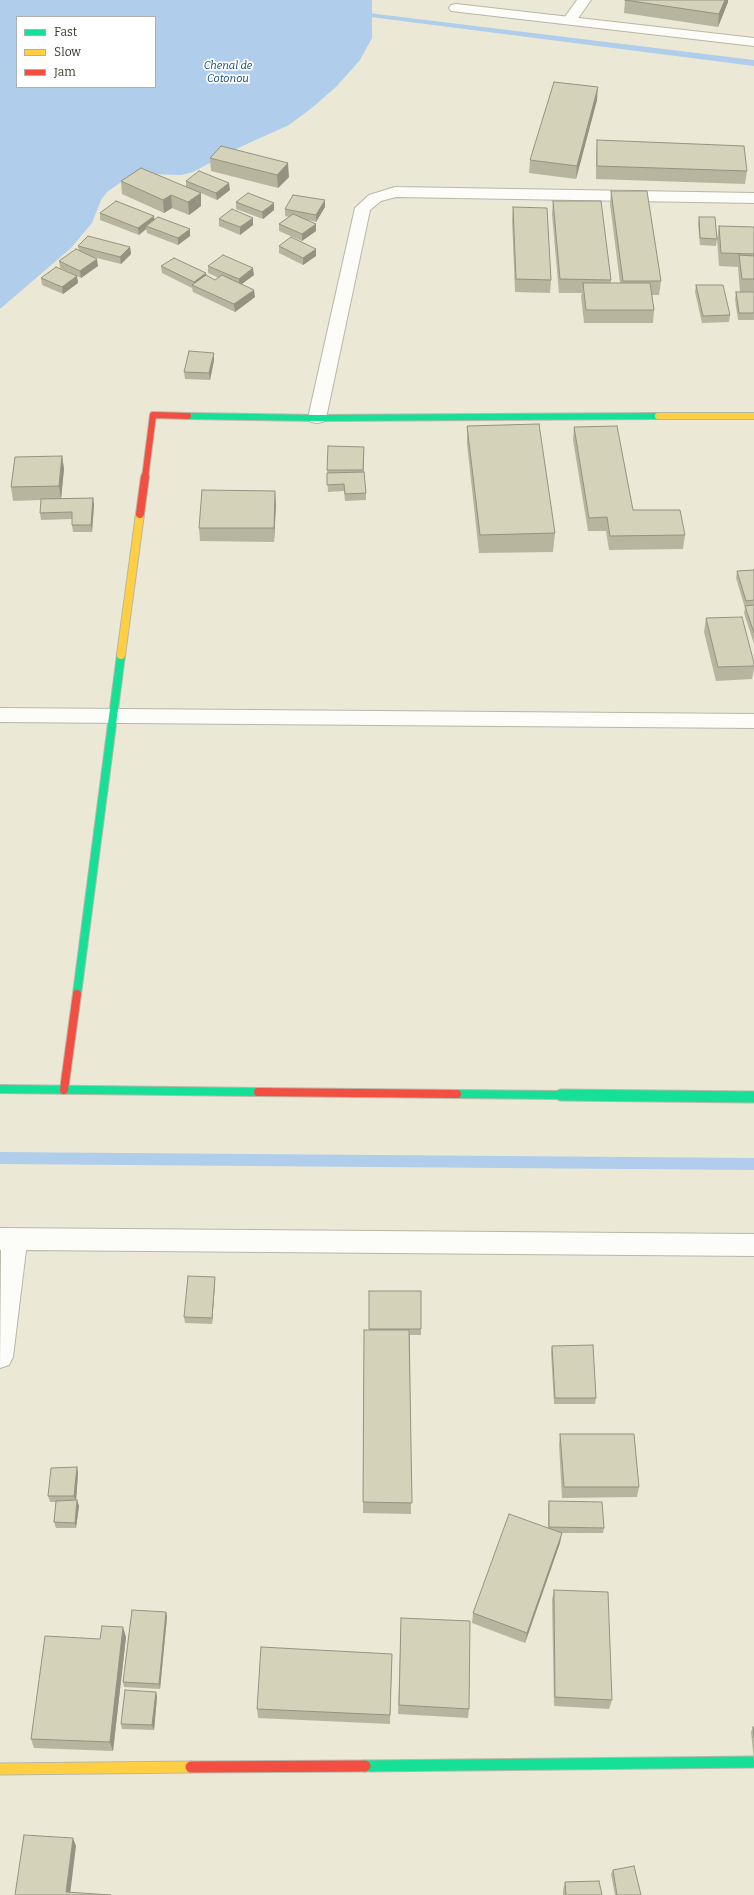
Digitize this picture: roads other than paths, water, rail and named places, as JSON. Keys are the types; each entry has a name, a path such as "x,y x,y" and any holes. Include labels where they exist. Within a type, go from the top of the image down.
{"street":[{"path":"570,21 584,0"},
{"path":"456,8 754,42"},
{"path":"317,418 363,208 375,198 395,192 754,198"},
{"path":"64,1090 153,415 317,418 754,416"},
{"path":"0,715 754,721"},
{"path":"0,1089 754,1096"},
{"path":"0,1357 8,1239 754,1245"},
{"path":"0,1769 754,1762"}],"water":[{"name":"Chenal de Cotonou","path":"0,0 372,0 372,38 360,60 337,86 313,107 289,125 238,148 193,172 181,175 147,174 124,180 107,192 101,200 92,223 71,248 0,309"}],"waterway":[{"path":"355,13 754,63"},
{"path":"0,1158 754,1164"}]}
